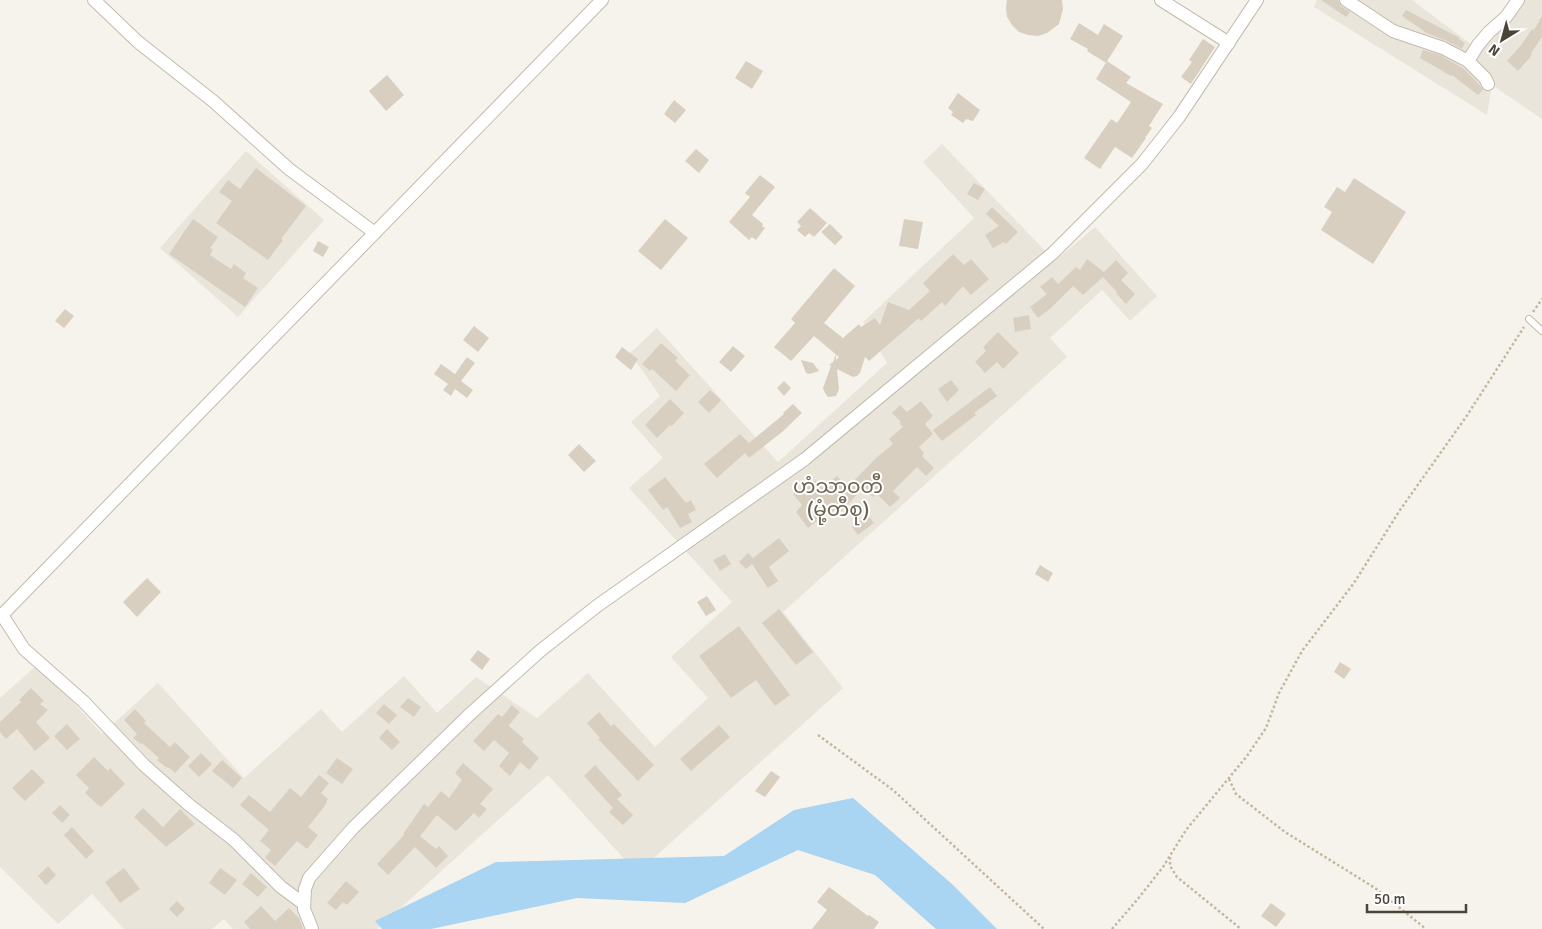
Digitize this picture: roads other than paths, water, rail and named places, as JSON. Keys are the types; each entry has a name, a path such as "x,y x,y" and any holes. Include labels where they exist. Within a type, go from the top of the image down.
{"street":[{"path":"94,0 138,42 213,101 289,169 375,233"},
{"path":"304,904 281,887 234,840 188,804 144,765 83,702 24,649 1,616 266,342 602,0"},
{"path":"1161,0 1229,43"},
{"path":"312,929 307,920 304,904 305,889 309,878 353,828 469,715 540,651 597,606 806,458 1054,253 1142,164 1179,117 1257,0"},
{"path":"1346,0 1393,31 1443,48 1468,61 1486,78 1488,84"},
{"path":"1468,61 1478,45 1506,17 1518,0"}],"lane":[{"path":"1529,319 1542,332"}],"water":[{"path":"853,798 952,884 997,929 936,929 875,875 798,850 685,903 577,898 431,929 382,929 375,921 496,862 724,856 794,810"}],"district":[{"name":"ဟံသာဝတီ (မုံ့တီစု)","path":"838,498"}]}
